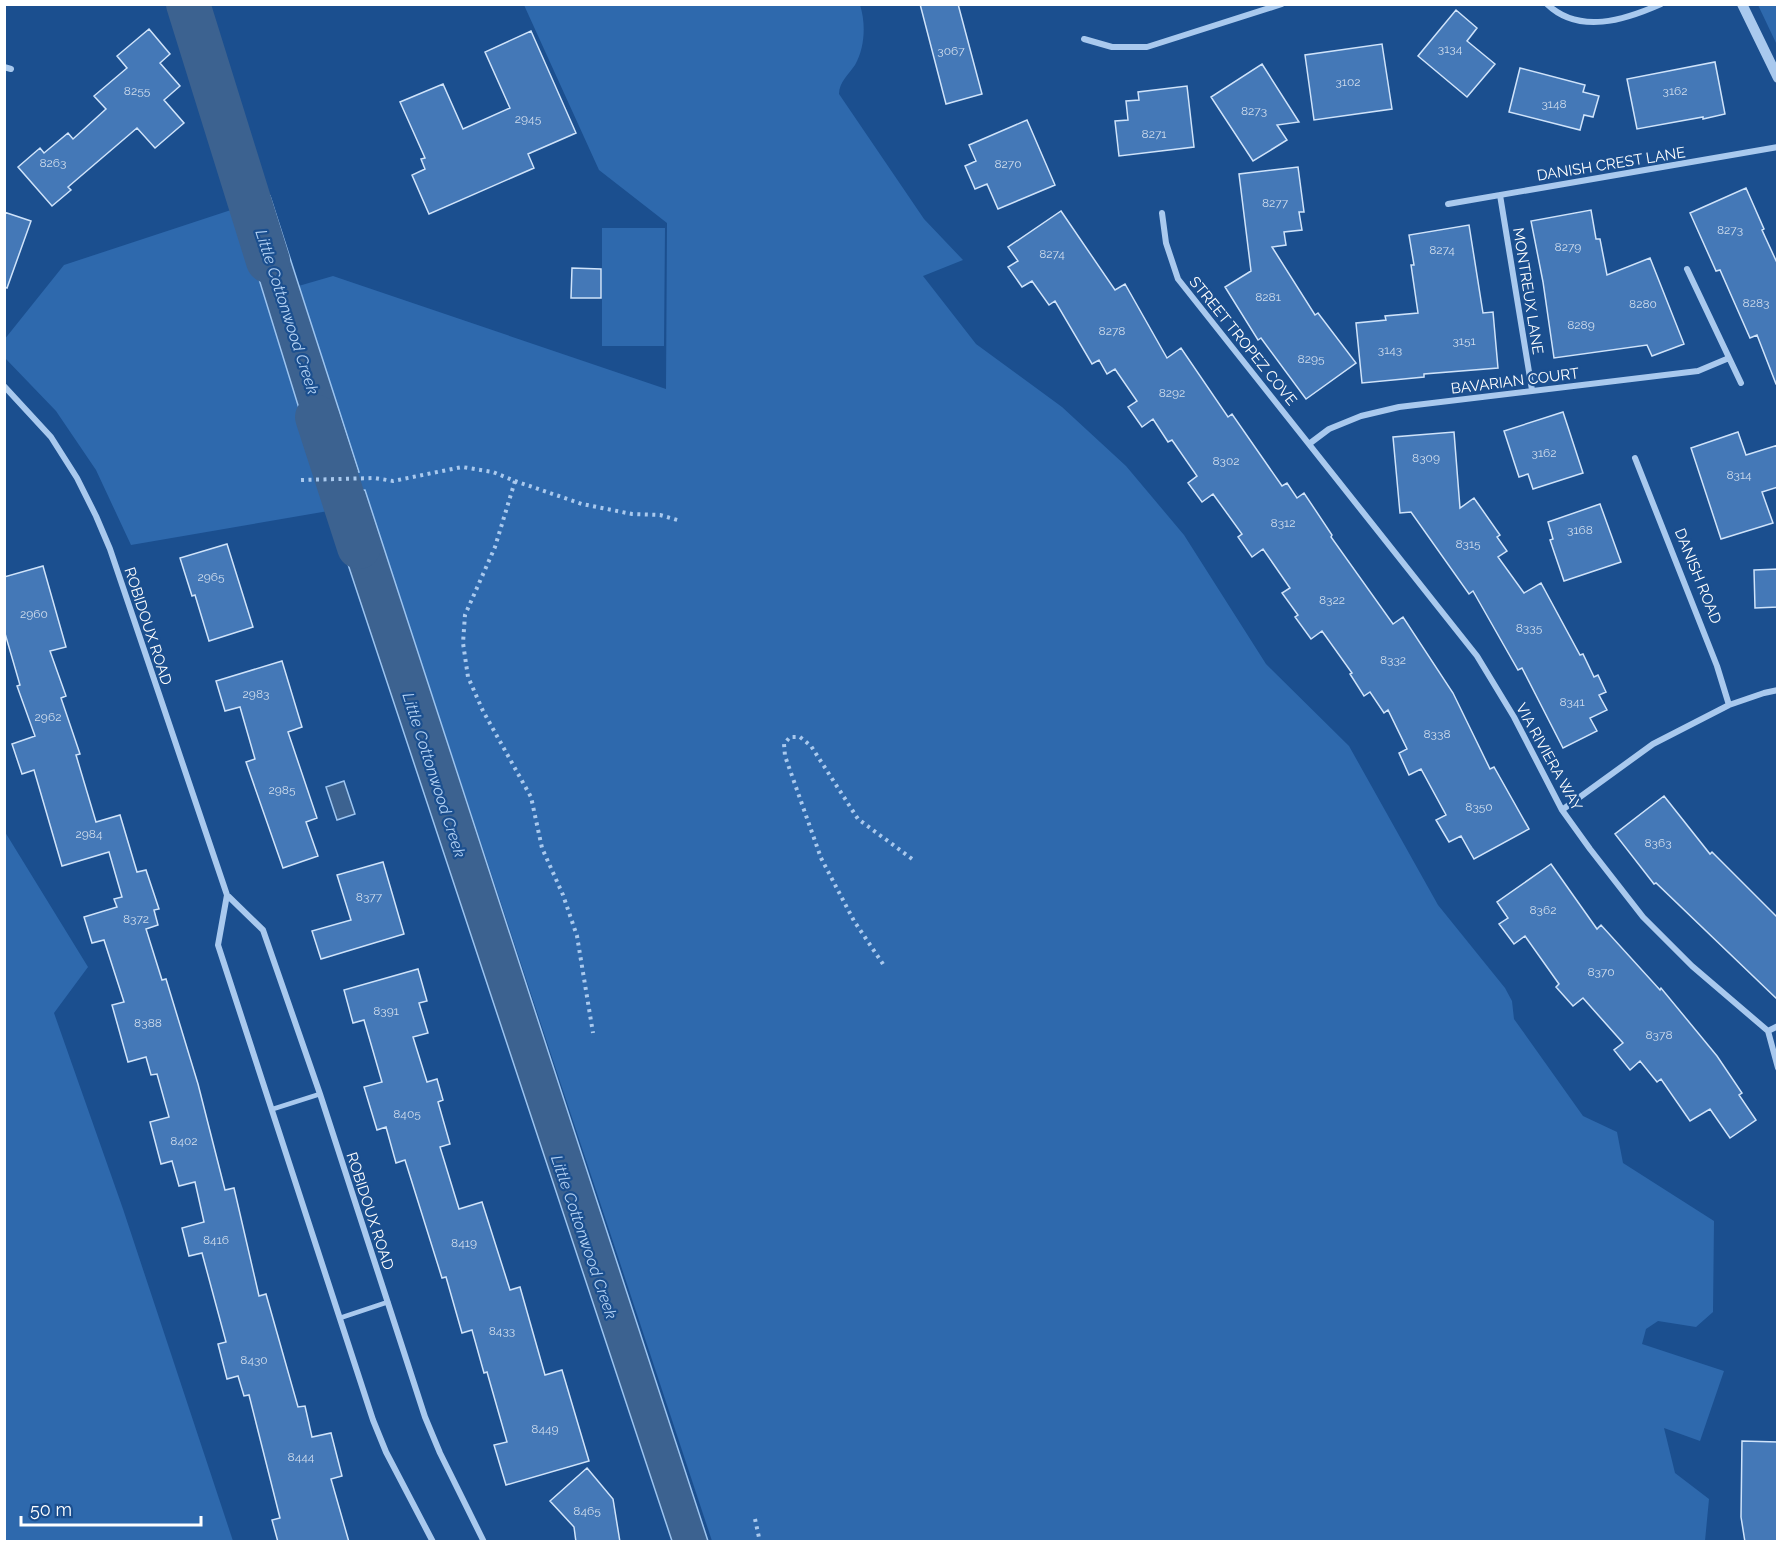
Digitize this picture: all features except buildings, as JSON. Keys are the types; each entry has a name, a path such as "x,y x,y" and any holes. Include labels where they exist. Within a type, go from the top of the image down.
{"street":[{"path":"1084,39 1112,47 1147,47 1282,4"},
{"path":"1547,4 1557,14 1584,22 1610,21 1661,4"},
{"path":"1742,4 1778,78"},
{"name":"DANISH CREST LANE","path":"1448,204 1778,147"},
{"name":"MONTREUX LANE","path":"1500,195 1532,390"},
{"name":"STREET TROPEZ COVE","path":"1162,213 1166,243 1178,279 1309,444"},
{"path":"1687,269 1741,383"},
{"name":"BAVARIAN COURT","path":"1309,444 1329,429 1361,416 1389,409 1698,371 1729,358"},
{"name":"ROBIDOUX ROAD","path":"4,386 51,437 77,478 110,549 226,895 218,945 373,1420 386,1452 433,1542"},
{"name":"VIA RIVIERA WAY","path":"1309,444 1477,656 1514,717 1562,810 1643,917 1692,966 1768,1031"},
{"name":"DANISH ROAD","path":"1635,458 1717,666 1729,705"},
{"path":"1562,810 1653,744 1729,705 1778,690"},
{"name":"ROBIDOUX ROAD","path":"226,895 263,930 320,1094 424,1417 484,1542"},
{"path":"1778,1026 1768,1031 1778,1068"}],"lane":[{"path":"273,1109 320,1094"},
{"path":"340,1318 388,1302"}],"path":[{"path":"302,480 375,478 393,481 462,467 493,472 582,504 632,514 660,515 681,521"},
{"path":"515,481 495,548 465,615 463,643 468,676 483,711 531,797 542,848 563,895 577,936 593,1033"},
{"path":"883,964 854,921 821,858 785,756 784,744 790,737 800,737 811,746 858,819 915,861"},
{"path":"755,1519 760,1542"}],"shaded area":[{"path":"524,5 860,5 864,27 863,43 855,65 842,82 839,94 924,219 963,260 923,276 976,344 1062,407 1126,466 1184,535 1266,664 1349,746 1438,905 1505,988 1512,1001 1514,1019 1583,1116 1617,1132 1623,1163 1714,1221 1713,1312 1696,1327 1658,1321 1646,1329 1642,1344 1724,1371 1700,1441 1664,1428 1675,1473 1709,1499 1705,1541 712,1541 369,504 131,545 96,470 56,411 5,358 4,340 64,265 237,208 264,296 333,276 666,389 667,223 599,170"},
{"path":"1758,5 1777,5 1777,45"},
{"path":"602,228 665,228 664,346 602,346"},
{"path":"5,832 88,967 54,1013 123,1209 233,1541 5,1541"}],"water":[{"path":"270,196 359,472 319,473 237,208"},
{"path":"365,490 708,1541 672,1541 324,492"},
{"path":"344,781 355,814 337,820 326,787"}],"waterway":[{"name":"Little Cottonwood Creek","path":"188,4 268,261"},
{"name":"Little Cottonwood Creek","path":"317,417 359,547"}]}
